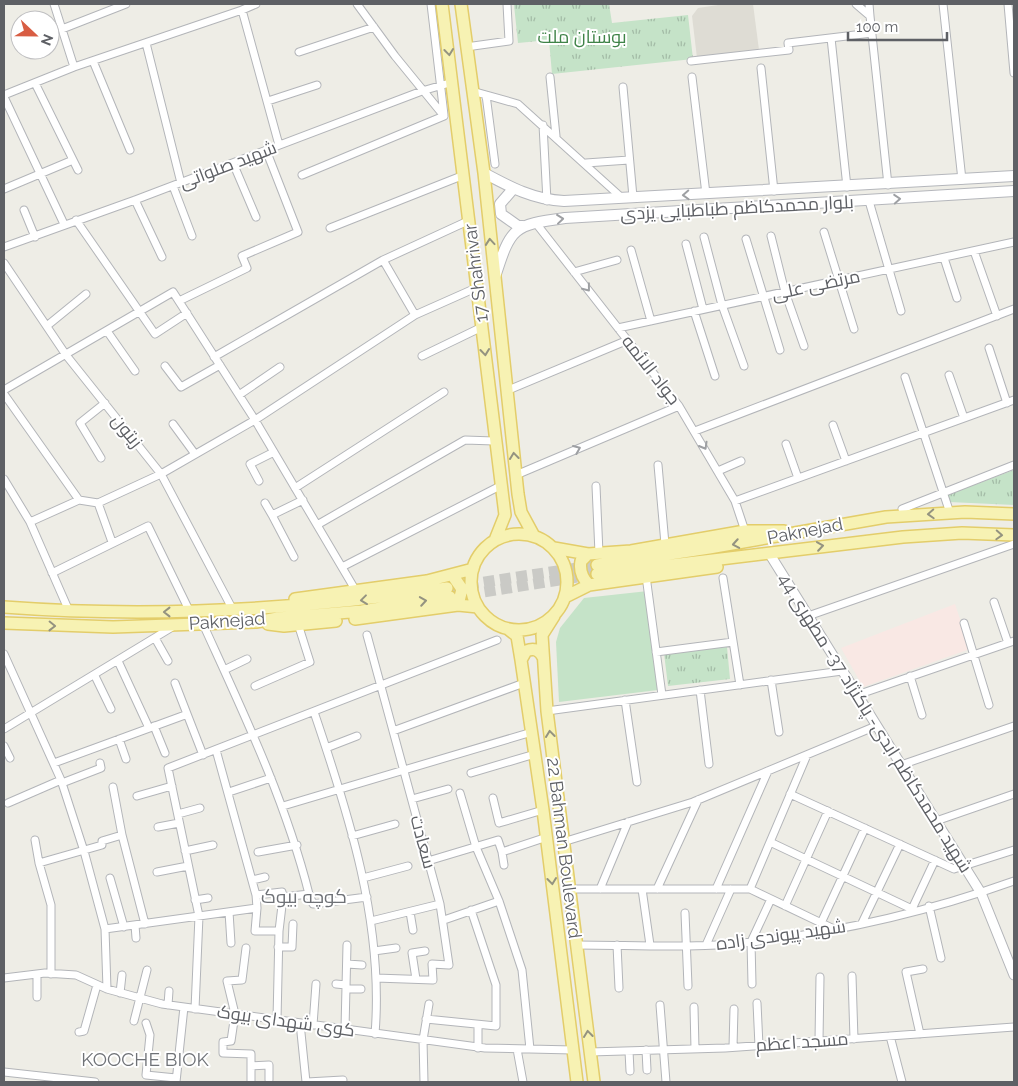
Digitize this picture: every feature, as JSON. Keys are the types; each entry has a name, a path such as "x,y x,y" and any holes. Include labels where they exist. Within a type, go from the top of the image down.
{"main road":[{"name":"17 Shahrivar","path":"442,4 478,287 494,441 505,516"},
{"name":"17 Shahrivar","path":"461,4 484,173 506,391 521,512 534,536"},
{"name":"بلوار محمدکاظم طباطبایی یزدی","path":"484,173 513,189 547,201 888,185 1014,176"},
{"path":"936,182 937,196"},
{"path":"494,280 512,235 522,226 513,223 501,214 500,204 513,189"},
{"name":"بلوار محمدکاظم طباطبایی یزدی","path":"522,226 535,222 575,218 868,201 1014,190"},
{"path":"495,540 505,516 512,521 517,520 521,512"},
{"name":"Paknejad","path":"769,553 597,569 793,532 886,517 950,513 1014,514"},
{"path":"554,548 561,558 566,571 567,584 565,597 554,616 540,625 524,630 508,629 486,617 478,607 472,589 473,569 481,553 495,540 507,535 521,534 534,536 554,548 594,553 631,551 745,531 777,529 793,532"},
{"path":"565,597 590,585 746,563 769,553 903,536 962,533 1014,535"},
{"path":"590,585 584,580 580,571 581,561 594,553"},
{"path":"254,608 287,600 453,576 473,569"},
{"path":"254,622 284,626 381,617 452,597 462,590 453,576"},
{"path":"452,597 478,607"},
{"name":"Paknejad","path":"4,607 69,611 190,612 362,600 452,597"},
{"name":"Paknejad","path":"4,623 112,627 254,622 278,618 362,611 452,597"},
{"name":"22 Bahman Boulevard","path":"554,616 542,635 547,711 594,1082"},
{"name":"22 Bahman Boulevard","path":"508,629 517,636 532,732 577,1082"},
{"path":"521,660 523,654 532,649 539,651 543,656"},
{"path":"558,927 574,925"}],"street":[{"path":"54,4 74,67"},
{"path":"62,29 126,4"},
{"path":"64,224 4,96 74,67 256,4"},
{"path":"357,4 422,91 444,116 458,121"},
{"path":"431,4 444,116"},
{"path":"466,47 509,41 507,4"},
{"path":"856,4 870,16"},
{"path":"869,4 888,185"},
{"path":"943,4 962,180"},
{"path":"1008,4 1014,73"},
{"path":"242,10 279,145"},
{"path":"299,52 374,27"},
{"path":"691,61 789,50 788,43 872,33"},
{"path":"830,38 847,187"},
{"path":"146,43 181,183"},
{"path":"93,61 130,150"},
{"path":"761,68 774,191"},
{"path":"550,77 556,136"},
{"path":"692,77 706,194"},
{"name":"شهید صلواتی","path":"4,246 173,186 441,84 452,82"},
{"path":"35,83 78,170"},
{"path":"268,102 317,85"},
{"path":"623,87 629,160 627,197"},
{"path":"472,91 518,104 627,197"},
{"path":"486,95 495,164"},
{"path":"302,175 444,116"},
{"path":"543,125 547,201"},
{"path":"179,301 247,268 242,256 298,232 266,150"},
{"path":"4,189 73,160"},
{"path":"586,163 629,160"},
{"path":"233,163 256,217"},
{"path":"330,228 464,175"},
{"path":"173,186 192,236"},
{"path":"135,200 162,258"},
{"path":"868,201 901,311"},
{"path":"24,210 35,236"},
{"path":"76,220 155,334 187,313"},
{"path":"214,357 383,260 470,220"},
{"name":"جواد الائمه","path":"535,222 679,406 735,501 745,531"},
{"path":"824,232 854,329"},
{"path":"770,236 785,292 804,346"},
{"path":"704,237 722,305 744,366"},
{"path":"746,239 780,350"},
{"name":"مرتضی علی","path":"618,328 1014,242"},
{"path":"686,244 703,309"},
{"path":"631,250 651,321"},
{"path":"974,251 997,316"},
{"path":"944,258 957,298"},
{"path":"383,260 415,315"},
{"path":"574,272 617,260"},
{"name":"زیتون","path":"4,263 66,355 161,474 233,610"},
{"path":"30,522 79,500 98,503 161,474 255,420 415,315 478,287"},
{"path":"4,390 173,292 255,420 356,591"},
{"path":"48,326 86,294"},
{"path":"695,431 1014,310"},
{"path":"694,311 715,376"},
{"path":"422,356 482,327"},
{"path":"107,331 135,371"},
{"path":"506,391 628,340"},
{"path":"735,501 1011,401 989,348"},
{"path":"165,366 181,387 220,365"},
{"path":"239,395 280,368"},
{"path":"949,375 964,418"},
{"path":"905,377 950,513"},
{"path":"295,488 444,392"},
{"path":"4,394 79,500"},
{"path":"101,458 80,422 105,403"},
{"path":"516,475 679,406"},
{"path":"173,424 195,454"},
{"path":"833,425 846,461"},
{"path":"317,525 464,440 494,441"},
{"path":"786,444 798,478"},
{"path":"259,481 250,464 274,452"},
{"path":"718,471 741,461"},
{"path":"658,464 665,544"},
{"path":"902,509 1014,465"},
{"path":"4,479 30,522 69,611"},
{"path":"342,567 500,486"},
{"path":"594,553 596,486"},
{"path":"272,515 302,500"},
{"path":"265,502 294,557"},
{"path":"98,503 112,542"},
{"path":"52,573 148,526 190,612"},
{"path":"808,616 1014,544"},
{"name":"شهید محمدکاظم ابدی- پاکنژاد 37- مطهری 44","path":"769,553 981,893 1013,971"},
{"path":"646,576 662,695"},
{"path":"723,578 740,685"},
{"path":"857,694 1011,642 994,602"},
{"path":"203,624 283,806 297,845 313,904 367,897"},
{"path":"255,686 310,662 298,624"},
{"path":"964,624 989,705"},
{"path":"4,730 176,625"},
{"name":"سعادت","path":"367,635 444,920 449,965 432,964 433,980 376,978"},
{"path":"155,638 168,661"},
{"path":"195,1009 199,916 168,768 381,687 498,640"},
{"path":"656,652 733,642"},
{"path":"4,654 6,664 32,714 62,782 84,851 105,929 106,989"},
{"path":"224,670 246,659"},
{"path":"118,661 165,753"},
{"path":"547,711 842,671"},
{"path":"95,676 111,709"},
{"path":"910,676 922,715"},
{"path":"771,680 779,732"},
{"path":"175,683 203,755"},
{"path":"393,731 524,683"},
{"path":"700,690 709,764"},
{"path":"625,700 637,782"},
{"path":"314,712 339,790 367,897 376,978 376,1034"},
{"path":"54,763 186,714"},
{"path":"563,842 698,800 876,726"},
{"path":"901,765 1014,726"},
{"path":"283,806 532,732"},
{"path":"326,748 357,736"},
{"path":"119,739 126,759"},
{"path":"4,746 10,758"},
{"path":"216,750 256,895 255,932 279,931"},
{"path":"471,773 535,754"},
{"path":"750,889 807,755"},
{"path":"8,803 101,768 100,763"},
{"path":"716,889 768,771"},
{"path":"228,792 271,778"},
{"path":"137,796 172,786"},
{"path":"113,787 122,835 145,924"},
{"path":"412,799 448,789"},
{"path":"460,793 476,846 499,901 522,970 530,1049"},
{"path":"790,794 954,869 965,868 1014,850"},
{"path":"936,821 1014,794"},
{"path":"493,798 499,823 543,810"},
{"path":"657,889 698,800"},
{"path":"178,814 200,808"},
{"path":"785,906 828,811"},
{"path":"600,889 628,822"},
{"path":"158,827 180,823"},
{"path":"352,836 394,824"},
{"path":"821,923 865,828"},
{"path":"39,863 102,845 102,841 122,835"},
{"path":"502,852 547,837"},
{"path":"35,840 50,905 51,974"},
{"path":"428,861 498,840 504,864"},
{"path":"770,842 913,910 935,860"},
{"path":"862,923 900,844"},
{"path":"185,851 213,845"},
{"path":"258,852 297,845"},
{"path":"157,872 188,866"},
{"path":"362,878 408,866"},
{"path":"110,878 124,926"},
{"path":"252,880 265,878"},
{"name":"شهید پیوندی زاده","path":"576,944 706,945 750,942 836,930 981,893 1014,881"},
{"path":"569,889 750,889 836,930"},
{"path":"642,889 650,945"},
{"path":"706,945 731,889"},
{"path":"256,895 282,892 283,897 278,947 276,1020"},
{"path":"283,897 309,894"},
{"path":"195,900 208,898"},
{"path":"752,984 750,942 771,899"},
{"path":"444,920 499,901"},
{"path":"371,921 440,904"},
{"path":"929,906 941,958"},
{"path":"105,929 257,908"},
{"path":"426,1019 496,1026 496,985 471,910"},
{"path":"229,912 231,943"},
{"path":"410,912 413,930"},
{"path":"685,913 684,945 688,986"},
{"path":"278,947 292,947 293,924"},
{"path":"135,925 136,938"},
{"path":"345,1029 347,945"},
{"path":"617,945 619,988"},
{"path":"246,948 242,980 227,981 235,1014 231,1041 223,1042 223,1053 251,1054 251,1082"},
{"path":"374,951 396,948"},
{"path":"416,979 412,953 425,951"},
{"path":"347,964 362,965"},
{"path":"920,1034 906,972 923,969"},
{"path":"134,1021 148,970"},
{"path":"37,974 37,997"},
{"name":"کوی شهدای بیوک","path":"4,978 37,974 76,976 106,989 168,1005 478,1048 573,1050"},
{"path":"120,993 122,975"},
{"path":"852,976 854,1039"},
{"path":"819,1041 820,977"},
{"path":"313,1025 316,984"},
{"path":"336,984 361,989"},
{"path":"79,1032 84,1031 97,985"},
{"path":"168,1005 169,991"},
{"path":"757,1003 759,1046"},
{"path":"424,1082 424,1040 429,1004"},
{"path":"660,1005 666,1082"},
{"path":"146,1023 150,1035 146,1075 176,1080 184,1007"},
{"path":"694,1007 696,1049"},
{"path":"733,1047 734,1008"},
{"path":"300,1023 306,1082 343,1080"},
{"path":"478,1025 478,1048"},
{"name":"مسجد اعظم","path":"590,1052 759,1046 1014,1027"},
{"path":"890,1036 902,1082"},
{"path":"517,1049 523,1082"},
{"path":"646,1050 647,1070"},
{"path":"629,1051 630,1071"},
{"path":"251,1066 269,1065 269,1080"},
{"path":"4,1072 95,1082"}],"shaded area":[{"path":"725,4 753,4 759,50 697,58 692,16 698,8"},
{"path":"955,604 970,649 863,687 841,648"}],"green space":[{"name":"بوستان ملت","path":"609,4 612,23 688,15 693,59 552,74 549,40 518,43 514,5"},
{"path":"1014,470 1014,505 949,502 947,495"},
{"path":"648,591 658,690 559,702 556,642 560,628 584,598"},
{"path":"727,647 730,679 668,686 664,653"}],"tunnel":[{"path":"451,587 597,565"},
{"path":"452,597 597,574"}],"district":[{"name":"کوچه بیوک","path":"304,896"},
{"name":"KOOCHE BIOK","path":"145,1059"}]}
